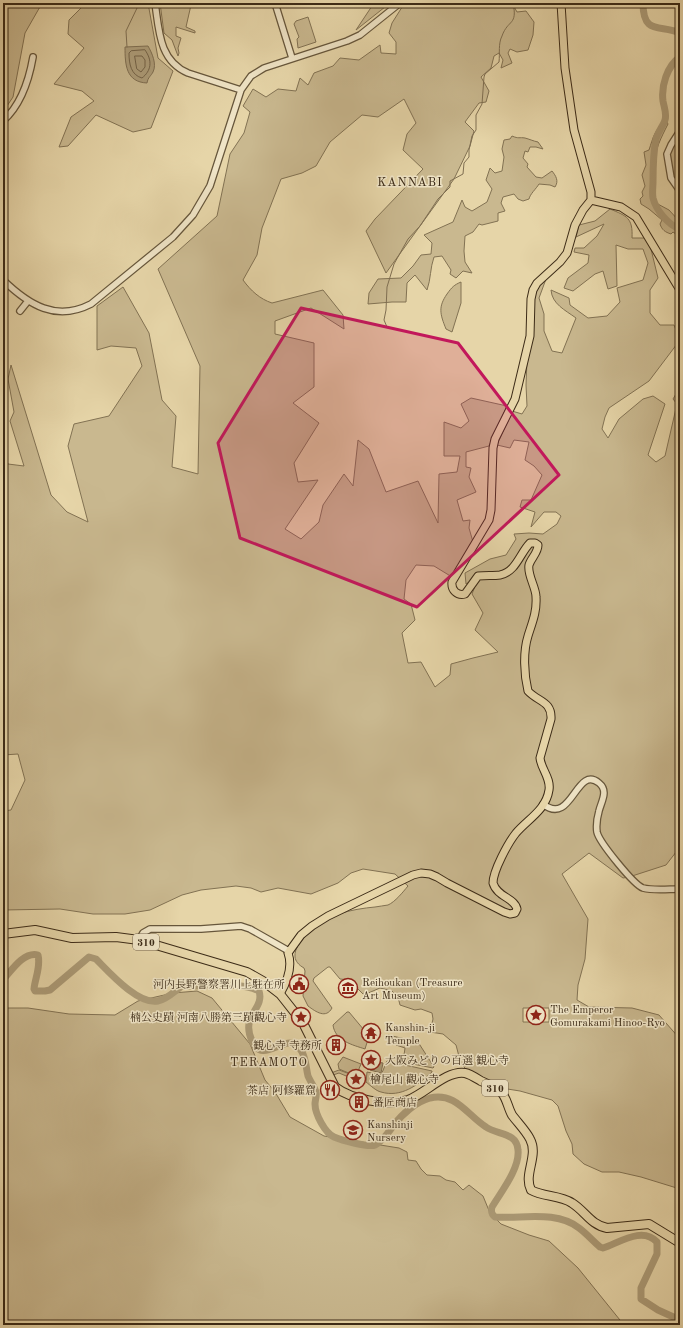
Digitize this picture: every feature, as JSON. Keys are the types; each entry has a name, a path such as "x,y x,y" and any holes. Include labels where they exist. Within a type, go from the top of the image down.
{"highway":[{"name":"310","path":"3,934 35,930 72,938 116,937 139,940 247,972 263,981 280,994 306,1028 335,1087 343,1093 379,1102 407,1100 443,1079 455,1074 468,1074 500,1092 506,1099 511,1113 530,1138 533,1151 528,1181 531,1190 543,1195 571,1202 592,1222 600,1227 606,1228 649,1224 680,1243"}],"main road":[{"path":"280,994 285,986 290,967 290,958 288,953 301,936 312,926 328,916 413,875 421,873 438,877 447,883 510,914 515,913 517,909 514,903 498,893 494,888 493,878 509,844 516,833 538,812 544,804 548,795 550,784 540,758 550,719 549,708 546,703 528,691 525,664 528,637 535,617 536,604 536,593 529,565 538,550 538,546 535,543 530,543 517,562 506,573 500,575 478,576 465,594 460,595 456,593 452,582 489,520 491,510 493,448 495,439 515,399 530,336 531,299 533,290 537,283 560,262 567,253 575,225 583,210 591,200 591,192 575,134 565,68 561,3"},
{"path":"591,200 621,207 636,217 680,290"}],"street":[{"path":"155,3 161,42 167,56 173,63 188,73 241,90"},
{"path":"235,4 243,3"},
{"path":"275,3 292,58"},
{"path":"3,280 28,301 41,308 54,311 68,312 85,307 99,298 178,232 193,215 210,186 241,90 250,77 259,70 347,41 360,35 400,3"},
{"path":"3,121 13,111 18,103 34,57"},
{"path":"680,131 667,154 671,178 680,191"},
{"path":"20,311 28,301"},
{"path":"544,804 551,808 562,807 569,802 584,781 597,781 603,787 604,793 599,810 597,826 598,835 602,844 631,880 638,886 651,889 680,889"},
{"path":"139,940 145,931 150,929 201,929 237,925 250,929 287,950 288,953"}],"highlighted area":[{"path":"301,308 458,343 559,475 417,607 240,538 218,443"}],"shaded area":[{"path":"3,3 44,3 41,5 25,33 13,97 3,112"},
{"path":"86,3 148,3 158,58 173,71 151,128 133,132 96,115 68,146 59,147 71,117 94,101 82,91 54,84 84,48 68,34 69,20"},
{"path":"160,3 187,3 191,5 186,27 195,31 195,33 176,27 176,36 181,38 178,48 178,56 172,40 164,33"},
{"path":"374,3 390,3 356,30"},
{"path":"512,3 517,12 526,11 534,22 533,35 528,50 517,52 510,49 508,53 512,63 501,68 503,60 499,53 494,56 491,68 481,77 489,91 486,102 479,103 465,122 474,131 470,146 454,179 386,273 366,231 375,219 423,169 403,150 407,134 416,123 404,99 378,117 362,115 330,142 316,166 302,173 281,179 262,228 257,255 243,280 256,294 272,303 323,290 343,315 344,329 311,308 275,321 275,334 314,343 314,387 293,403 319,423 294,463 298,482 318,480 285,529 301,539 319,522 323,505 344,474 353,486 358,440 369,449 386,492 418,481 438,523 439,474 457,472 460,456 444,456 444,422 461,428 469,421 461,404 471,398 507,406 489,446 466,452 466,467 471,468 469,477 476,492 457,500 463,521 470,520 469,528 473,542 452,577 434,566 416,565 406,580 404,599 411,604 415,620 402,633 408,663 421,662 435,687 450,675 451,664 498,652 475,630 483,613 472,594 479,576 466,584 465,573 490,559 506,555 516,539 514,534 543,534 557,524 561,516 556,512 544,512 531,527 535,512 520,507 522,500 531,500 542,475 534,466 525,460 529,442 514,440 510,448 497,445 512,411 522,414 527,406 527,360 533,294 539,284 546,279 539,298 544,314 544,331 552,351 562,353 576,318 556,303 551,290 569,298 570,305 588,318 607,316 620,302 617,288 643,280 648,263 643,249 628,249 616,245 617,286 608,289 603,271 595,274 573,291 564,288 568,278 588,263 589,255 574,252 575,248 584,248 597,236 604,224 576,237 579,225 595,221 610,209 628,219 631,226 632,238 645,238 650,245 658,278 650,290 650,313 660,325 674,325 680,340 649,381 609,408 602,429 608,438 619,419 643,399 653,396 665,404 648,455 656,462 665,456 677,404 673,399 680,387 680,847 666,865 629,877 623,878 589,853 562,874 588,919 585,959 578,985 577,1000 589,1007 632,1008 659,1015 680,1039 680,1189 619,1172 602,1172 584,1164 573,1154 572,1144 558,1106 552,1100 520,1091 501,1088 469,1072 461,1064 456,1045 443,1034 430,1032 433,1019 432,1013 421,1009 415,1010 400,1005 398,997 392,991 380,988 363,994 349,980 340,979 330,967 328,967 314,978 313,981 332,1008 324,1014 308,1006 303,996 305,971 297,961 295,954 298,945 313,930 332,917 348,911 388,905 393,902 408,886 395,874 363,869 351,873 338,883 311,894 278,888 261,892 251,888 236,886 201,890 182,895 150,910 125,914 93,914 60,909 3,910 3,811 11,810 25,780 18,754 3,755 3,453 8,464 24,466 10,421 14,412 8,379 11,365 51,495 67,512 88,522 68,446 74,424 109,416 142,366 136,348 111,346 97,350 97,306 123,287 149,333 162,400 176,416 172,467 198,474 200,366 158,269 217,216 230,154 244,133 250,112 243,106 253,89 266,97 278,89 296,91 300,78 308,85 314,73 333,66 340,58 359,60 380,45 381,53 396,54 396,42 389,33 392,23 404,4","holes":["523,1008 549,1008 549,1022 523,1022"]},
{"path":"308,17 316,42 298,48 297,39 299,37 294,24 296,21"},
{"path":"667,122 668,124 657,149 654,165 655,181 652,194 654,202 669,210 680,222 680,237 673,232 671,234 664,230 660,224 662,220 641,204 640,199 643,196 642,192 645,186 642,175 646,165 644,152 649,150 657,130"},
{"path":"512,136 538,142 543,149 530,147 528,152 525,151 523,158 528,164 527,167 536,177 542,178 552,171 555,175 557,183 555,187 539,184 529,199 523,201 518,199 514,194 503,197 501,203 505,211 498,213 498,221 482,225 479,224 473,232 465,236 465,262 472,273 463,271 456,278 450,274 451,270 442,256 434,257 427,290 415,275 407,283 406,302 368,304 369,293 378,279 401,278 421,255 431,254 432,243 424,235 453,222 462,200 465,207 472,211 487,202 492,189 486,180 490,168 495,173 502,171 504,157 502,149 504,140 510,139"},
{"path":"680,137 680,184 672,177 670,156"},
{"path":"461,282 461,303 452,332 446,329 441,315 441,307 450,290"},
{"path":"197,991 212,998 250,1044 265,1080 275,1092 290,1117 324,1136 399,1148 407,1152 408,1160 416,1161 427,1175 440,1176 446,1180 455,1182 463,1190 469,1185 483,1196 490,1213 501,1224 549,1241 578,1268 624,1325 3,1325 3,1008 28,1008 69,1014 115,1015 138,1001 173,993"},
{"path":"347,1012 349,1012 369,1036 365,1049 345,1042 334,1030 333,1025"},
{"path":"388,1035 418,1042 434,1067 403,1062 405,1048 396,1045 388,1039"},
{"path":"343,1057 361,1064 356,1076 339,1069 338,1064"},
{"path":"387,1061 432,1072 415,1086 402,1092 381,1092 366,1082 367,1072 381,1075"},
{"path":"339,1070 358,1077 355,1088 349,1086 351,1078 339,1073 333,1075 331,1073"}],"water":[{"path":"148,46 154,62 154,69 147,83 140,82 131,76 126,66 125,47"},
{"path":"372,1061 383,1063 381,1073 370,1070"}],"waterway":[{"path":"127,47 126,31 138,3"},
{"path":"387,327 384,320 387,287 394,264 408,239 420,226 438,199 450,187 450,181 463,174 464,163 469,157 472,136 476,130 476,115 482,104 484,77 485,74 499,62 501,39 504,31 512,22 514,15 513,3"},
{"path":"643,3 646,20 650,25 680,33"},
{"path":"680,57 668,71 664,83 663,101 666,118 657,136 653,160 653,198 660,212 667,221 680,229"},
{"path":"3,980 23,959 28,956 38,955 38,968 34,989 35,991 50,990 89,957 96,959 133,993 150,1001 164,999 182,986 233,985 252,988 259,991 259,1003 249,1025 249,1032 252,1041 257,1048 263,1050 290,1043 297,1045 302,1052 308,1076 316,1092 315,1108 321,1123 327,1132 334,1137 372,1146 378,1143 405,1113 420,1102 430,1098 439,1097 454,1101 490,1130 510,1137 517,1144 518,1157 513,1172 491,1210 495,1217 538,1216 560,1219 570,1222 579,1228 603,1248 630,1237 644,1235 651,1237 657,1242 657,1254 641,1288 641,1299 658,1310 680,1320"}],"place":[{"name":"河内長野警察署川上駐在所","path":"299,984"},
{"name":"Reihoukan (Treasure Art Museum)","path":"348,988"},
{"name":"The Emperor Gomurakami Hinoo-Ryo","path":"536,1015"},
{"name":"楠公史蹟 河南八勝第三蹟觀心寺","path":"301,1017"},
{"name":"Kanshin-ji Temple","path":"371,1033"},
{"name":"観心寺 寺務所","path":"336,1045"},
{"name":"大阪みどりの百選 観心寺","path":"371,1060"},
{"name":"檜尾山 觀心寺","path":"356,1079"},
{"name":"茶店 阿修羅窟","path":"330,1090"},
{"name":"番匠商店","path":"359,1102"},
{"name":"Kanshinji Nursery","path":"353,1130"}],"district":[{"name":"KANNABI","path":"410,182"},
{"name":"TERAMOTO","path":"269,1062"}]}
